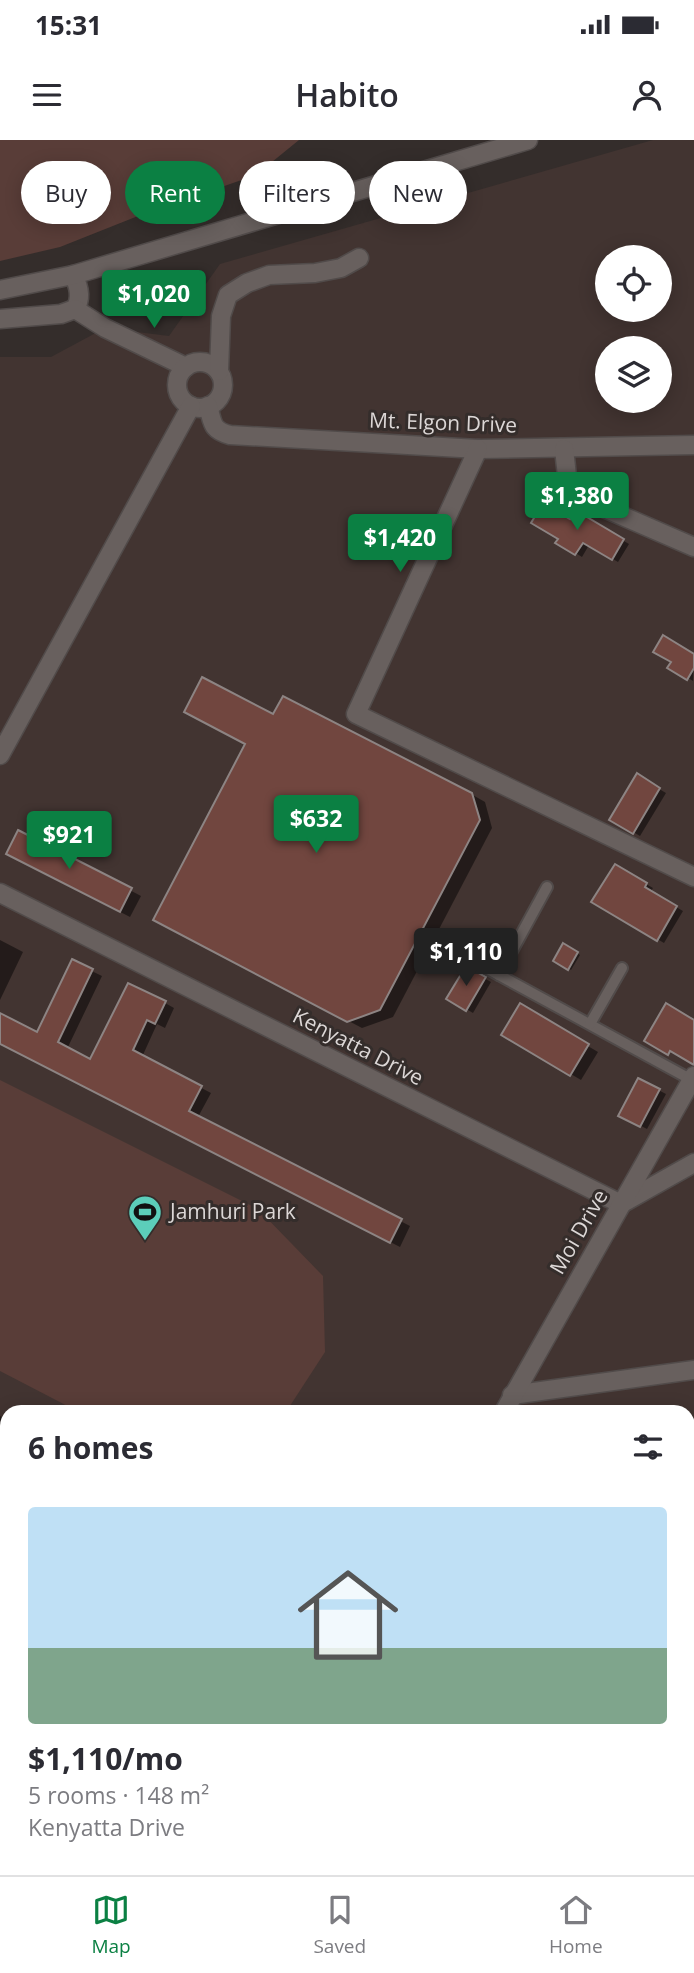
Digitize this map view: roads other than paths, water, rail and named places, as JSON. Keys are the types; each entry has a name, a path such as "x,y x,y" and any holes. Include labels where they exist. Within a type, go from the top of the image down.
{"street":[{"path":"0,290 73,275 528,140"},
{"path":"219,371 209,364 197,362 186,367 179,376 177,388 182,399 200,406 214,404 222,394 223,382 219,371 221,316 228,295 247,283 269,275 341,268 359,258"},
{"path":"73,275 79,298 75,309"},
{"path":"0,319 61,314 75,309"},
{"path":"75,309 105,328 186,367"},
{"path":"0,755 200,406"},
{"name":"Mt. Elgon Drive","path":"200,406 218,432 230,435 478,449 694,445"},
{"path":"478,449 356,714 694,877"},
{"path":"564,449 568,485 574,495 694,547"},
{"name":"Kenyatta Drive","path":"0,893 621,1204"},
{"name":"Moi Drive","path":"507,1405 693,1078"},
{"path":"621,1204 694,1163"},
{"path":"512,1395 694,1370"}],"lane":[{"path":"499,975 547,887"},
{"path":"429,937 693,1078"},
{"path":"590,1024 622,968"}],"place":[{"name":"Jamhuri Park","path":"145,1242"}]}
